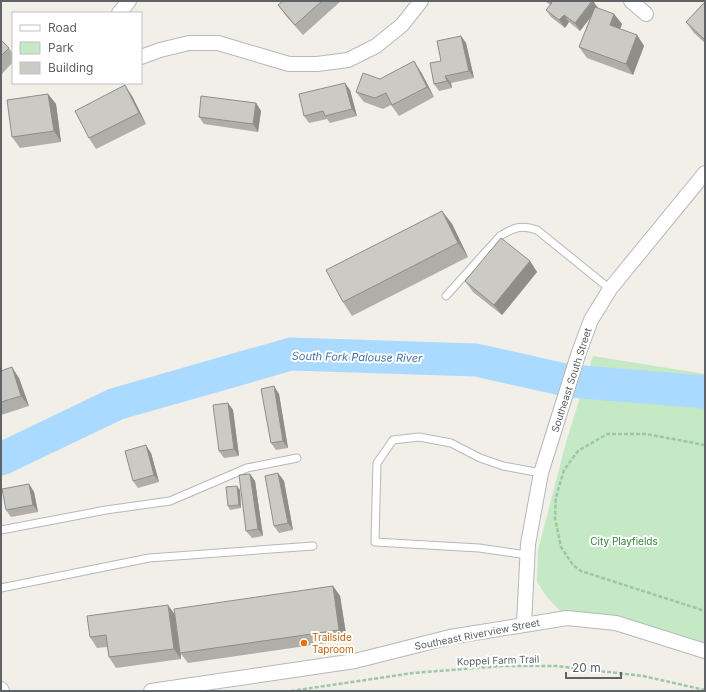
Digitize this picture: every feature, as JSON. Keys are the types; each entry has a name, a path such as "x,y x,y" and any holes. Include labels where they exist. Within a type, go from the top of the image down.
{"street":[{"path":"120,12 129,1"},
{"path":"142,57 160,50 189,43 218,43 289,64 317,64 348,60 381,42 402,25 421,1"},
{"path":"631,1 646,14"},
{"name":"Southeast South Street","path":"524,624 528,544 541,473 578,355 591,320 610,289 705,173"},
{"name":"Southeast Riverview Street","path":"151,691 355,661 444,638 567,618 616,623 705,651"}],"lane":[{"path":"446,296 500,236 510,230 528,226 537,230 610,289"},
{"path":"527,554 480,548 376,542 377,463 393,440 418,437 451,443 480,458 503,466 541,473"},
{"path":"1,530 106,510 170,501 247,468 297,458"},
{"path":"1,588 149,558 313,546"}],"path":[{"path":"705,445 646,434 607,434 578,451 564,470 556,497 555,518 561,548 573,565 581,571 705,611"},
{"name":"Koppel Farm Trail","path":"291,691 413,673 502,666 556,666 643,676 705,690"}],"green space":[{"name":"City Playfields","path":"593,356 705,374 705,651 567,618 547,597 537,582 538,550 567,439"}],"building":[{"path":"283,1 322,1 295,25 278,5"},
{"path":"549,1 592,1 575,23 564,15 559,20 546,10 552,3"},
{"path":"705,2 705,40 686,22"},
{"path":"595,7 614,14 610,25 637,35 626,64 579,47"},
{"path":"461,36 469,71 445,76 447,81 434,84 430,63 441,61 437,41"},
{"path":"1,40 9,48 1,56"},
{"path":"414,61 427,87 392,105 386,93 375,98 356,92 363,73 380,79"},
{"path":"345,83 352,109 325,116 323,111 304,116 299,94"},
{"path":"125,85 139,113 89,138 75,111"},
{"path":"48,94 54,131 12,137 7,100"},
{"path":"201,96 256,103 253,124 199,117"},
{"path":"442,211 458,243 343,302 326,270"},
{"path":"501,238 530,261 494,305 465,281"},
{"path":"12,367 21,396 1,402 1,371"},
{"path":"274,386 283,441 271,443 261,389"},
{"path":"228,403 234,449 219,451 213,405"},
{"path":"146,445 154,475 133,481 125,451"},
{"path":"278,473 288,523 274,526 265,476"},
{"path":"250,474 258,529 246,531 239,475"},
{"path":"29,484 33,505 6,510 2,489"},
{"path":"237,486 239,505 228,506 226,487"},
{"path":"333,586 339,630 180,653 174,609"},
{"path":"168,605 174,649 109,657 106,635 90,637 87,616"}],"waterway":[{"name":"South Fork Palouse River","path":"1,459 116,404 291,354 476,360 570,381 705,392"}],"place":[{"name":"Trailside Taproom","path":"304,643"}]}
